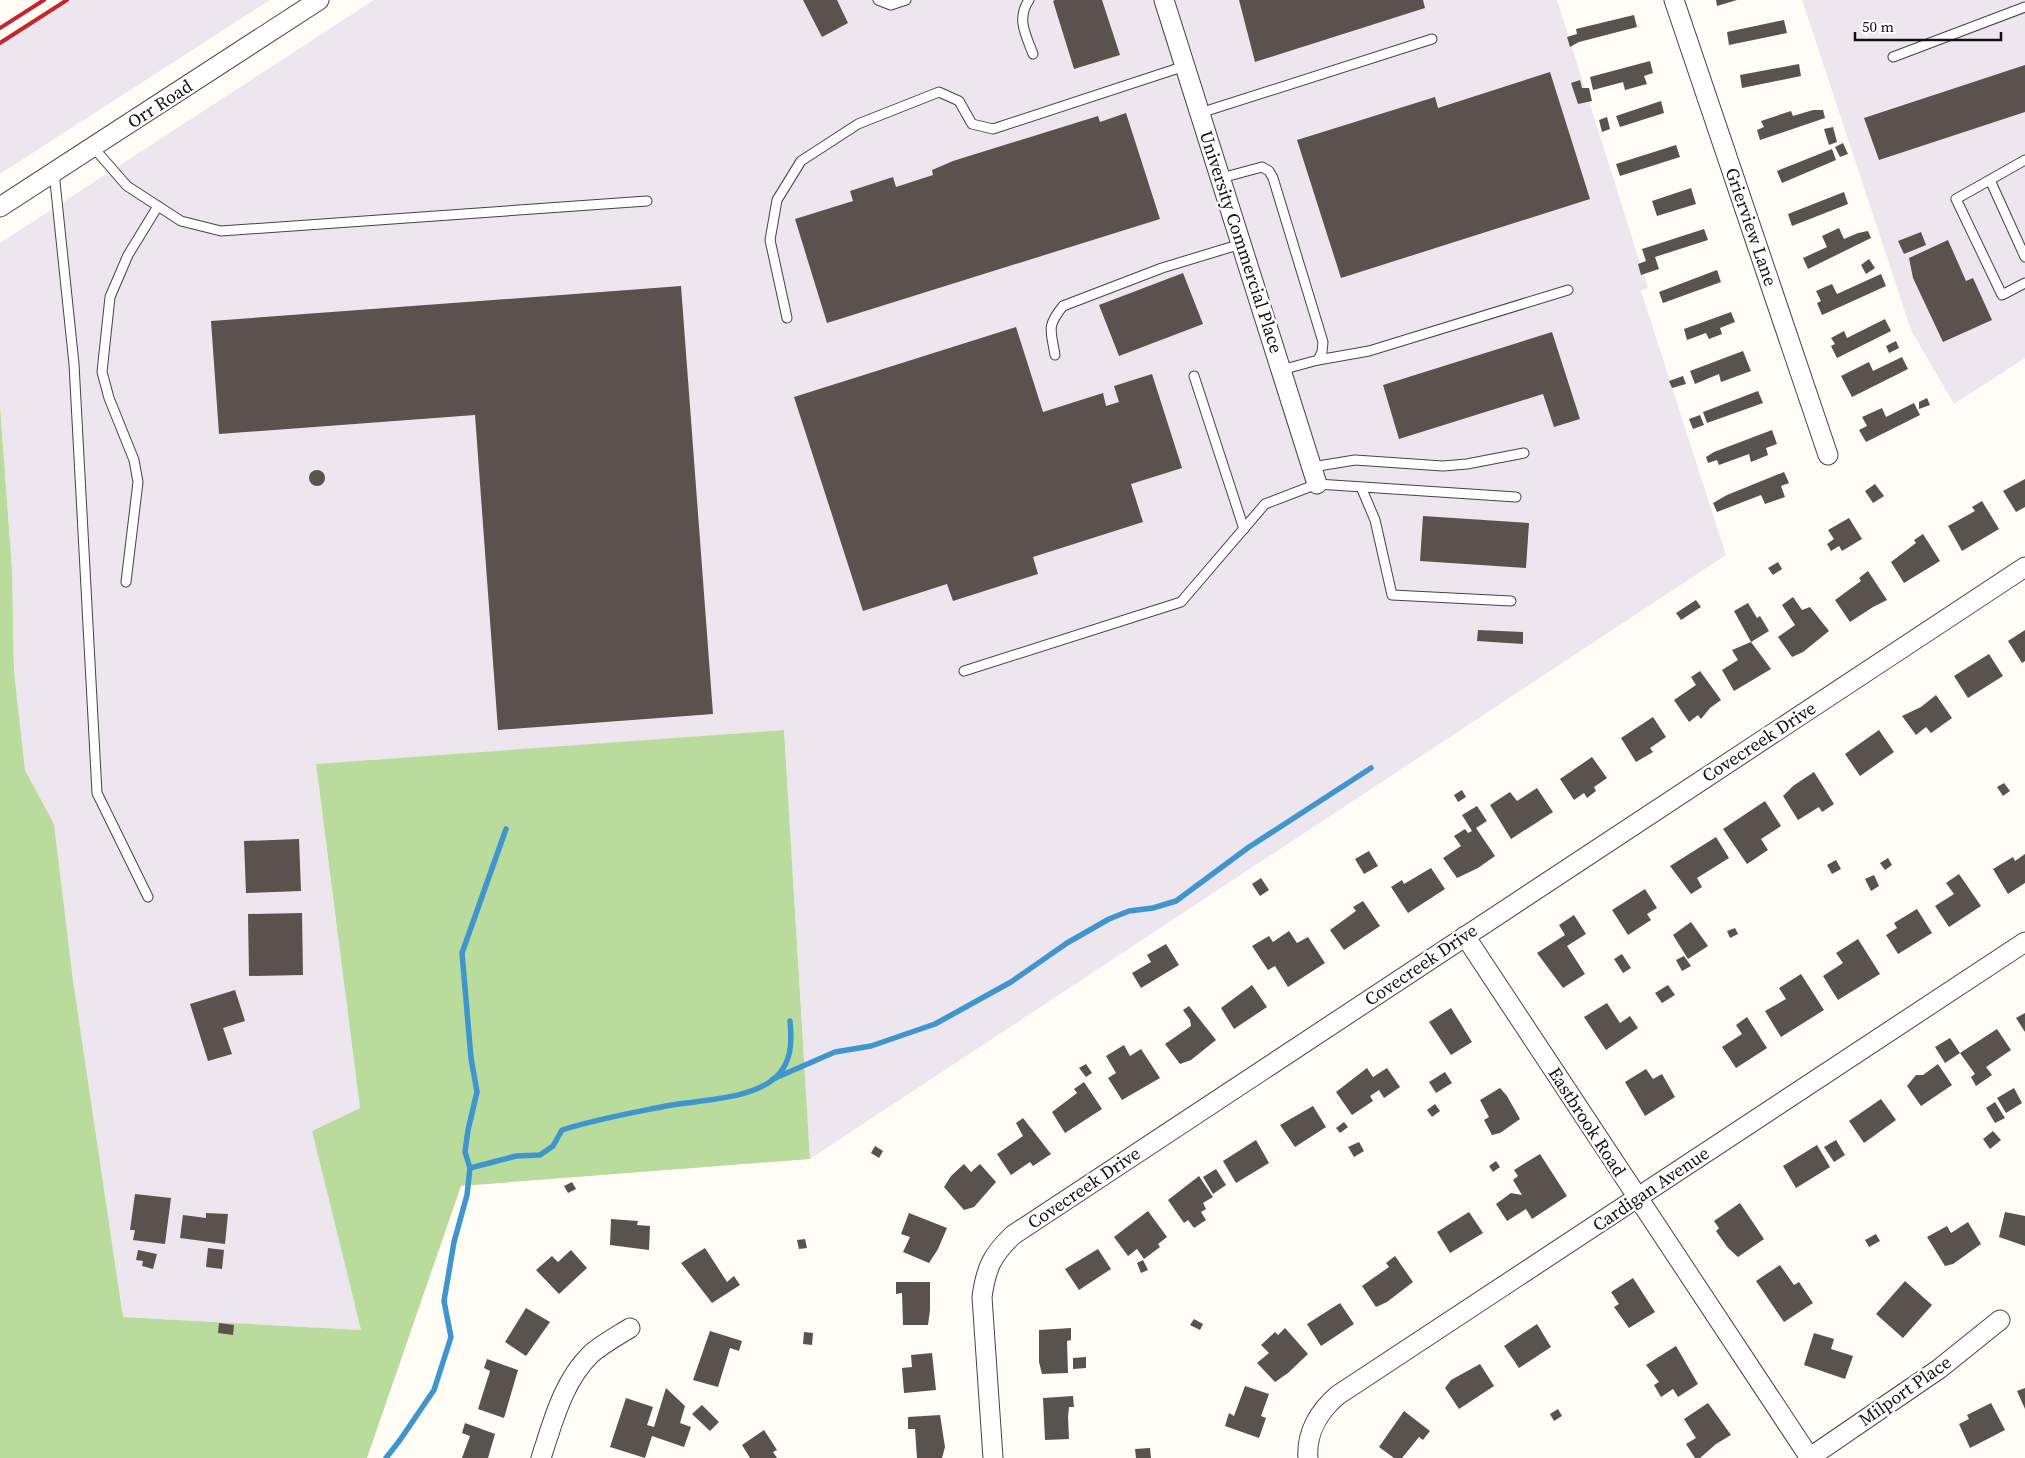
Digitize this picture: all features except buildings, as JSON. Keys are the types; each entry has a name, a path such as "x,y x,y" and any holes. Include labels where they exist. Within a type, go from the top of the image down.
{"street":[{"name":"Orr Road","path":"0,207 319,0"},
{"name":"University Commercial Place","path":"1164,0 1315,476"},
{"name":"Grierview Lane","path":"1674,0 1828,455"},
{"name":"Covecreek Drive","path":"993,1458 982,1297 986,1272 999,1249 1013,1235 2025,567"},
{"name":"Eastbrook Road","path":"1465,936 1809,1458"},
{"name":"Cardigan Avenue","path":"1308,1458 1308,1441 1316,1420 1338,1395 2025,942"},
{"name":"Milport Place","path":"1809,1458 1939,1369 2000,1320"},
{"path":"541,1458 556,1412 568,1385 576,1373 591,1354 630,1328"}],"lane":[{"path":"878,0 891,5 906,0"},
{"path":"1029,0 1022,15 1022,23 1033,54"},
{"path":"1893,57 2025,7"},
{"path":"1200,113 1432,39"},
{"path":"787,318 770,240 776,200 801,161 858,124 939,92 959,101 972,124 993,129 1185,66"},
{"path":"93,147 127,186 181,222 221,231 647,201"},
{"path":"2025,160 1956,199 2002,295 2025,283"},
{"path":"1220,178 1262,167 1269,171 1273,178 1323,342 1322,352 1318,360"},
{"path":"54,172 74,364 97,793 148,897"},
{"path":"1990,180 2025,257"},
{"path":"126,582 138,482 134,460 109,398 102,372 110,298 128,255 158,206"},
{"path":"1055,355 1050,326 1063,306 1162,268 1241,244"},
{"path":"1281,370 1318,360 1369,350 1568,290"},
{"path":"1194,376 1244,529"},
{"path":"964,671 1181,602 1265,504 1315,476 1355,460 1442,466 1467,464 1524,453"},
{"path":"1315,476 1361,487 1516,497"},
{"path":"1361,487 1375,520 1392,595 1510,601"}],"shaded area":[{"path":"73,0 270,0 0,174 0,42"},
{"path":"374,0 1557,0 1648,288 1641,291 1726,555 810,1159 784,730 316,765 360,1108 312,1131 361,1330 123,1317 73,980 54,824 25,770 14,672 12,569 0,405 0,243"},
{"path":"1802,0 2025,0 2025,358 1954,404 1911,330"}],"green space":[{"path":"0,405 12,569 14,672 25,770 54,824 73,980 123,1317 361,1330 312,1131 360,1108 316,764 784,730 810,1159 461,1186 367,1458 0,1458"}],"waterway":[{"path":"773,1079 835,1052 871,1046 935,1024 1011,982 1067,943 1109,919 1129,911 1153,908 1176,901 1249,847 1371,768"},
{"path":"386,1458 434,1390 451,1337 444,1301 454,1242 467,1195 470,1168 465,1152 477,1092 471,1058 462,953 506,829"},
{"path":"470,1168 516,1156 540,1155 553,1146 562,1130 575,1126 614,1116 723,1098 752,1091 775,1078 785,1066 791,1044 790,1021"}],"railway":[{"path":"0,28 44,0"},
{"path":"0,43 67,0"}]}
